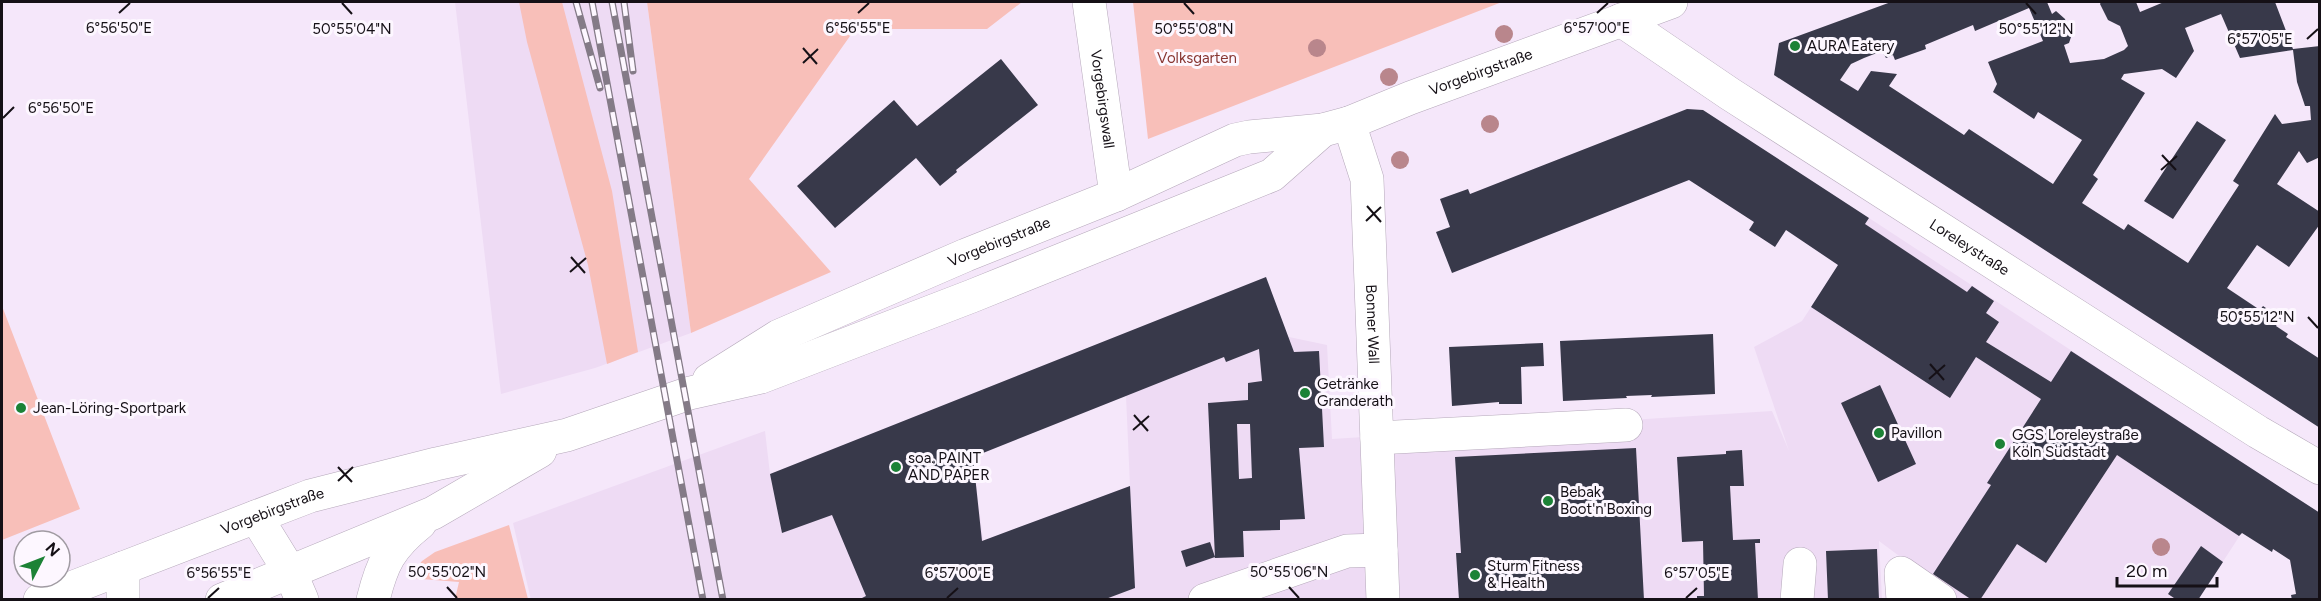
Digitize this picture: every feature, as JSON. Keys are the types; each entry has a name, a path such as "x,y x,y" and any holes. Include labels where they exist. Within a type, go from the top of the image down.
{"main road":[{"name":"Vorgebirgswall","path":"1089,2 1116,195"},
{"name":"Vorgebirgstraße","path":"690,393 779,336 966,255 1116,195 1235,140 1249,136 1336,126 1671,2"},
{"name":"Loreleystraße","path":"1622,20 1730,94 2258,432 2319,468"},
{"name":"Vorgebirgstraße","path":"40,600 310,496 567,435 690,393 761,376 972,296 1272,175 1336,126"},
{"name":"Bonner Wall","path":"1336,126 1367,179 1383,600"},
{"path":"1377,438 1626,425"},
{"name":"Vorgebirgstraße","path":"222,600 296,586 433,513 567,435"},
{"path":"373,600 386,560 400,538 433,513"},
{"path":"256,517 296,586"},
{"path":"254,593 256,517"},
{"path":"1205,600 1347,551 1380,550"},
{"path":"1797,600 1800,564"},
{"path":"123,568 123,600"},
{"path":"1903,600 1901,573 1940,600"}],"shaded area":[{"path":"455,2 647,2 691,333 595,368 501,394"},
{"path":"1869,218 2274,483 2198,600 1957,599 1879,541 1882,599 531,600 513,523 765,431 770,474 782,533 973,457 983,541 1130,486 1126,396 1224,357 1226,362 1289,337 1327,345 1332,439 1772,411 1789,451 1754,347 1802,321"}],"green space":[{"path":"519,2 562,2 612,191 638,352 607,364 588,265 527,42"},
{"path":"647,2 1022,2 987,29 855,29 749,179 831,272 691,333"},
{"name":"Volksgarten","path":"1133,2 1502,2 1148,139"},
{"name":"Jean-Löring-Sportpark","path":"2,306 80,509 30,529 12,529 12,536 2,540"},
{"path":"509,525 528,599 455,599 459,582 409,578 422,561 435,552"}],"building":[{"path":"1891,2 2047,2 2052,14 2056,11 2065,19 2071,37 2069,43 2064,45 2070,63 2104,59 2128,46 2120,26 2108,20 2101,2 2136,2 2140,12 2164,2 2275,2 2293,49 2320,46 2320,157 2307,163 2299,151 2277,184 2320,212 2320,224 2289,267 2257,245 2227,288 2260,310 2263,306 2281,318 2276,326 2288,334 2286,337 2320,359 2320,428 1774,75 1779,43","holes":["2029,8 2043,41 1988,62 1997,84 1993,92 2034,119 2038,112 2082,140 2053,184 1969,129 1964,135 1889,86 1897,74 1871,71 1858,91 1840,80 1851,64 1882,51 1886,58 1893,55 1895,60 1926,49 1925,45 1973,25 1975,31","2221,14 2240,58 2293,50 2297,82 2305,106 2310,106 2311,120 2282,124 2275,114 2233,181 2239,185 2188,263 2128,224 2124,230 2082,203 2098,179 2093,175 2145,93 2121,79 2124,74 2162,69 2176,78 2194,51 2185,28"]},
{"path":"1001,59 1038,105 956,170 957,172 940,186 916,158 835,228 797,186 894,100 917,126"},
{"path":"1687,109 1703,110 1869,218 1865,224 1967,292 1972,286 1994,301 1986,313 1999,322 1986,342 2051,382 2071,351 2320,513 2320,600 2292,600 2291,595 2296,594 2290,560 2273,549 2272,552 2242,533 2239,536 2117,455 2046,563 2017,544 1980,600 1972,600 1933,574 1991,485 1987,483 2041,399 1976,357 1950,398 1811,307 1838,265 1786,230 1775,247 1749,230 1754,222 1689,180 1452,273 1436,232 1450,227 1440,199 1468,189 1470,194"},
{"path":"2197,121 2226,140 2173,219 2144,201"},
{"path":"1266,277 1294,352 1319,351 1324,447 1299,448 1305,519 1280,520 1280,530 1243,531 1244,557 1215,558 1208,403 1248,400 1248,383 1262,381 1259,349 1226,362 1224,357 973,457 982,541 1130,486 1135,588 1103,600 858,600 866,596 832,515 782,533 770,474","holes":["1237,424 1250,424 1252,478 1239,479"]},
{"path":"1713,334 1715,394 1626,396 1627,398 1563,401 1560,341"},
{"path":"1543,343 1544,366 1521,367 1522,404 1499,404 1499,402 1452,406 1449,347"},
{"name":"Pavillon","path":"1880,385 1916,464 1878,482 1841,403"},
{"name":"Bebak Boot'n'Boxing","path":"1636,448 1644,600 1459,600 1456,553 1461,553 1455,457"},
{"path":"1742,450 1744,486 1730,486 1733,540 1760,539 1760,543 1755,543 1758,600 1697,600 1697,596 1704,596 1703,541 1682,542 1677,457 1726,454 1726,451"},
{"path":"1210,542 1215,557 1186,567 1181,551"},
{"path":"2201,546 2223,562 2198,600 2177,600 2168,594"},
{"path":"1877,549 1879,600 1828,600 1826,551"}],"railway":[{"path":"576,2 600,88"},
{"path":"592,2 703,600"},
{"path":"612,2 723,600"},
{"path":"624,2 633,71"}],"place":[{"name":"AURA Eatery","path":"1795,46"},
{"name":"Getränke Granderath","path":"1305,393"},
{"name":"Jean-Löring-Sportpark","path":"21,408"},
{"name":"Pavillon","path":"1879,433"},
{"name":"GGS Loreleystraße Köln Südstadt","path":"2000,444"},
{"name":"soa. PAINT AND PAPER","path":"896,467"},
{"name":"Bebak Boot'n'Boxing","path":"1548,501"},
{"name":"Sturm Fitness & Health","path":"1475,575"}]}
